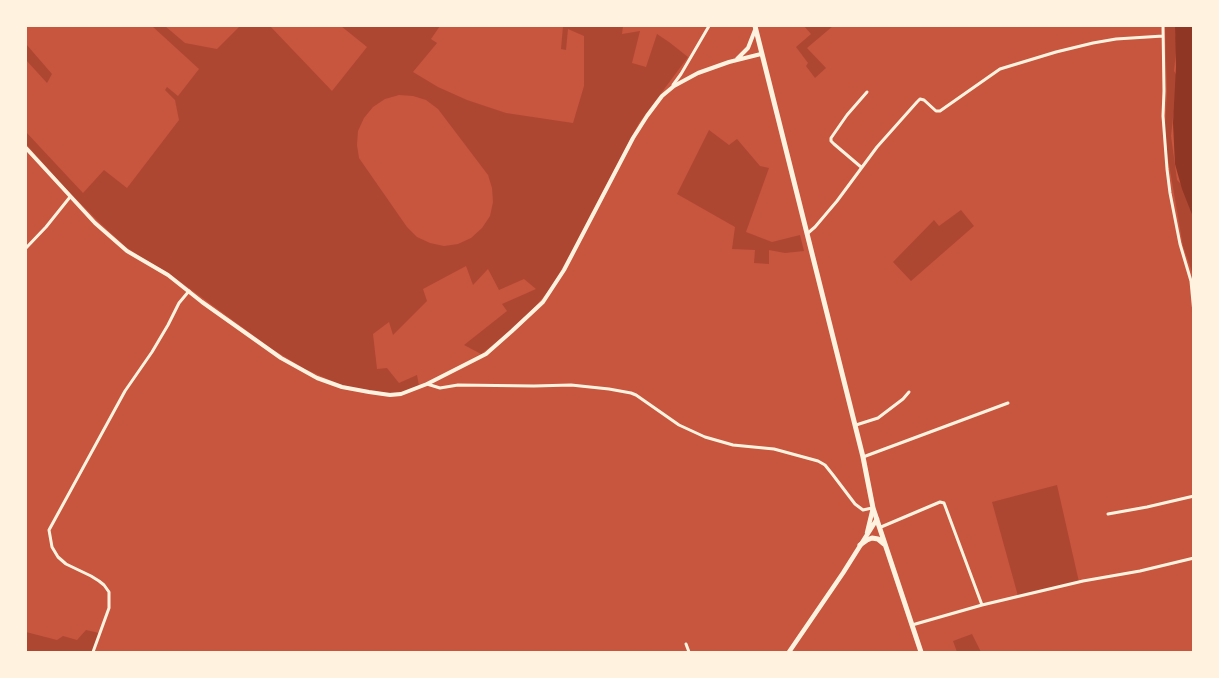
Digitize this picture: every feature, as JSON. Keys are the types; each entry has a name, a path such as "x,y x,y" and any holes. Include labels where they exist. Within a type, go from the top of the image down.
{"main road":[{"path":"755,27 863,457 873,508 921,652"},
{"path":"866,536 873,508"},
{"path":"789,652 877,518"},
{"path":"860,545 875,538 886,547"}],"street":[{"path":"669,90 709,26"},
{"path":"1163,26 1163,124 1167,169 1180,244 1191,281 1194,313"},
{"path":"736,60 748,48 755,27"},
{"path":"807,234 837,201 892,129 920,99 936,111 940,111 1000,69 1093,43 1163,36"},
{"path":"26,148 95,223 127,251 168,275 281,358 330,383 357,391 401,394 427,384 486,354 543,302 564,270 633,138 662,96 685,80 712,67 761,54"},
{"path":"861,167 831,141 831,138 867,92"},
{"path":"26,248 70,197"},
{"path":"93,652 109,608 109,592 104,585 91,576 62,561 54,552 49,536 52,525 125,391 163,334 179,303 189,291"},
{"path":"427,384 440,387 571,385 631,393 679,425 705,437 733,445 774,449 818,461 829,470 855,504 863,510 873,508"},
{"path":"855,426 878,418 909,392"},
{"path":"863,457 1008,403"},
{"path":"1108,514 1194,496"},
{"path":"880,527 940,502 944,503 982,605"},
{"path":"912,625 982,605 1083,581 1194,558"},
{"path":"686,644 689,652"}],"shaded area":[{"path":"152,26 165,26 185,43 217,49 240,26 270,26 332,91 367,47 341,26 440,26 431,39 437,43 413,72 438,87 467,100 506,113 573,123 584,86 584,36 568,29 566,50 561,49 563,26 623,26 622,34 640,31 632,63 646,67 657,34 688,57 639,123 551,288 520,324 481,354 464,345 507,311 502,304 536,289 524,279 499,290 488,269 473,285 466,266 423,289 427,301 393,335 389,322 373,334 377,369 387,368 399,383 417,375 419,386 403,392 378,393 341,385 305,369 272,349 167,272 126,247 67,190 26,144 26,132 83,193 104,170 127,188 179,120 175,100 165,90 167,87 178,96 199,69","holes":["399,95 426,100 438,109 488,175 492,188 493,202 490,216 471,238 458,244 444,246 417,237 407,227 359,158 358,131 364,118 373,107 385,99"]},
{"path":"804,26 833,26 807,48 826,68 815,78 806,66 808,63 796,47 811,34"},
{"path":"1165,26 1175,26 1177,42 1174,71 1180,81 1171,136 1177,180 1186,189 1193,213 1193,283 1192,272 1183,246 1167,153"},
{"path":"1175,26 1193,26 1193,217 1175,164 1173,123 1176,67"},
{"path":"26,44 52,74 47,83 26,60"},
{"path":"709,130 729,145 737,139 760,166 769,168 746,232 772,242 800,235 804,251 785,253 769,250 769,264 754,263 755,250 732,249 735,227 677,194"},
{"path":"961,210 974,226 911,281 893,262 934,220 939,226"},
{"path":"1057,485 1079,582 1018,596 992,502"},
{"path":"86,630 99,633 92,652 26,652 26,632 57,640 63,636 77,640"},
{"path":"972,634 981,652 957,652 953,641"}]}
